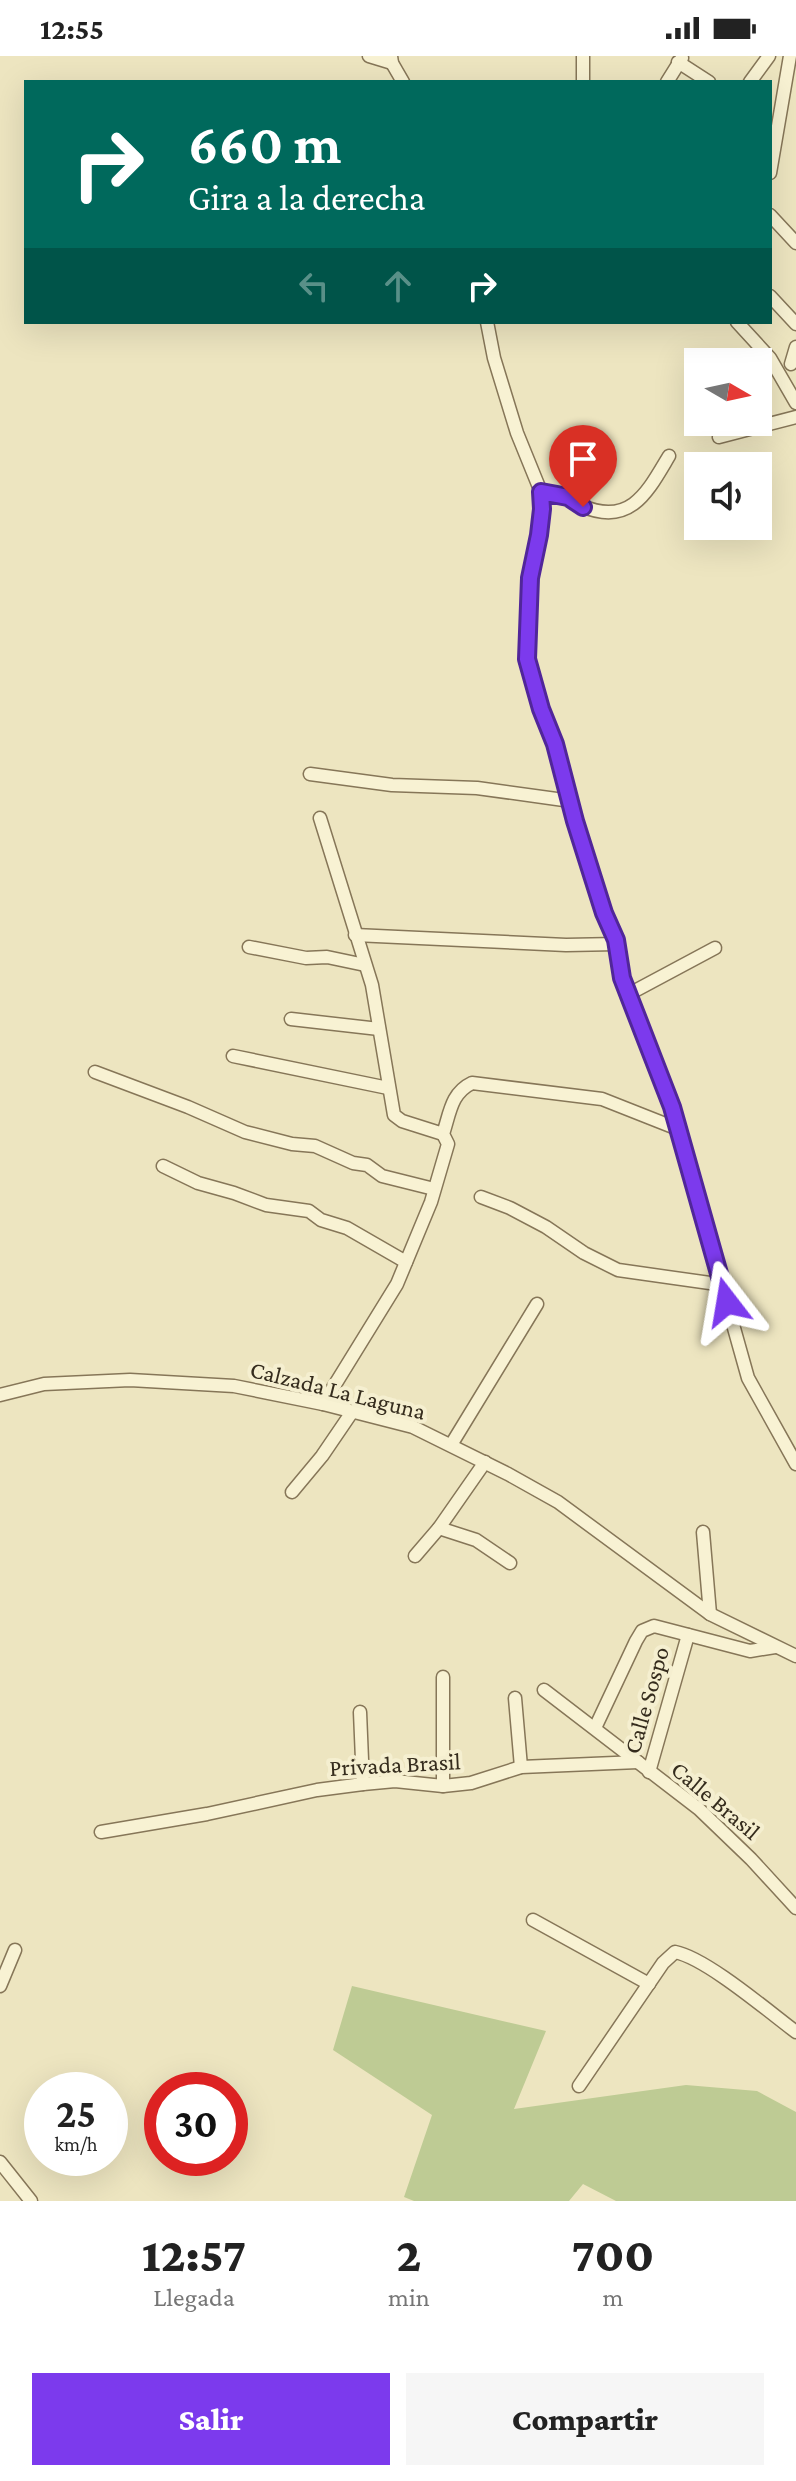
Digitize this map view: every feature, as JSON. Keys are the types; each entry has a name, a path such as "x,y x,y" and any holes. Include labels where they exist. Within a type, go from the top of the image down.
{"street":[{"path":"369,56 391,59 402,80"},
{"path":"583,56 583,80"},
{"path":"751,80 769,56"},
{"path":"772,161 790,56"},
{"path":"668,80 681,59 707,80"},
{"path":"772,217 796,243"},
{"path":"772,298 796,324"},
{"path":"487,324 494,358 517,433 541,492 541,522 530,578 527,659 575,821 617,944 622,978 678,1129 748,1378 796,1464"},
{"path":"739,324 770,358 796,403"},
{"path":"791,364 796,347"},
{"path":"719,437 796,417"},
{"path":"541,492 555,493 583,507 606,512 629,507 645,497 669,456"},
{"path":"310,774 392,785 477,788 571,801"},
{"path":"320,818 372,985 394,1115 402,1121 443,1134 448,1144 397,1284 323,1404"},
{"path":"355,935 566,945 617,944"},
{"path":"249,947 365,965"},
{"path":"629,994 715,948"},
{"path":"291,1019 379,1029"},
{"path":"233,1056 388,1088"},
{"path":"95,1072 245,1132 327,1150 353,1163 367,1165 382,1176 434,1189"},
{"path":"443,1134 461,1089 472,1083 602,1099 678,1129"},
{"path":"163,1166 198,1183 266,1205 309,1211 321,1220 347,1228 406,1262"},
{"path":"481,1197 522,1214 584,1253 618,1270 724,1285"},
{"path":"451,1445 537,1304"},
{"name":"Calzada La Laguna","path":"0,1395 44,1384 130,1380 234,1386 413,1427 558,1502 710,1614 796,1656"},
{"path":"292,1492 352,1412"},
{"path":"415,1556 439,1528 485,1462"},
{"path":"439,1528 476,1540 510,1563"},
{"path":"703,1532 710,1614"},
{"path":"595,1728 642,1631 654,1626 688,1635"},
{"name":"Calle Sospo","path":"649,1772 688,1635 750,1651 775,1647"},
{"path":"443,1677 443,1786"},
{"name":"Calle Brasil","path":"544,1690 699,1809 796,1908"},
{"path":"515,1698 521,1767"},
{"path":"360,1712 363,1784"},
{"name":"Privada Brasil","path":"101,1832 363,1784 395,1781 443,1786 471,1783 521,1767 638,1762"},
{"path":"533,1920 649,1984"},
{"path":"0,1986 15,1950"},
{"path":"579,2086 663,1963 677,1952 705,1966 796,2032"},
{"path":"0,2162 31,2201"},
{"path":"14,2201 19,2186"}],"green space":[{"path":"352,1986 546,2031 514,2109 686,2085 757,2091 796,2112 796,2201 616,2201 583,2184 569,2201 414,2201 404,2197 432,2115 333,2050"}],"route":[{"path":"583,507 568,497 541,492 539,535 530,578 527,659 604,913 616,940 622,978 672,1107 727,1302"}]}
